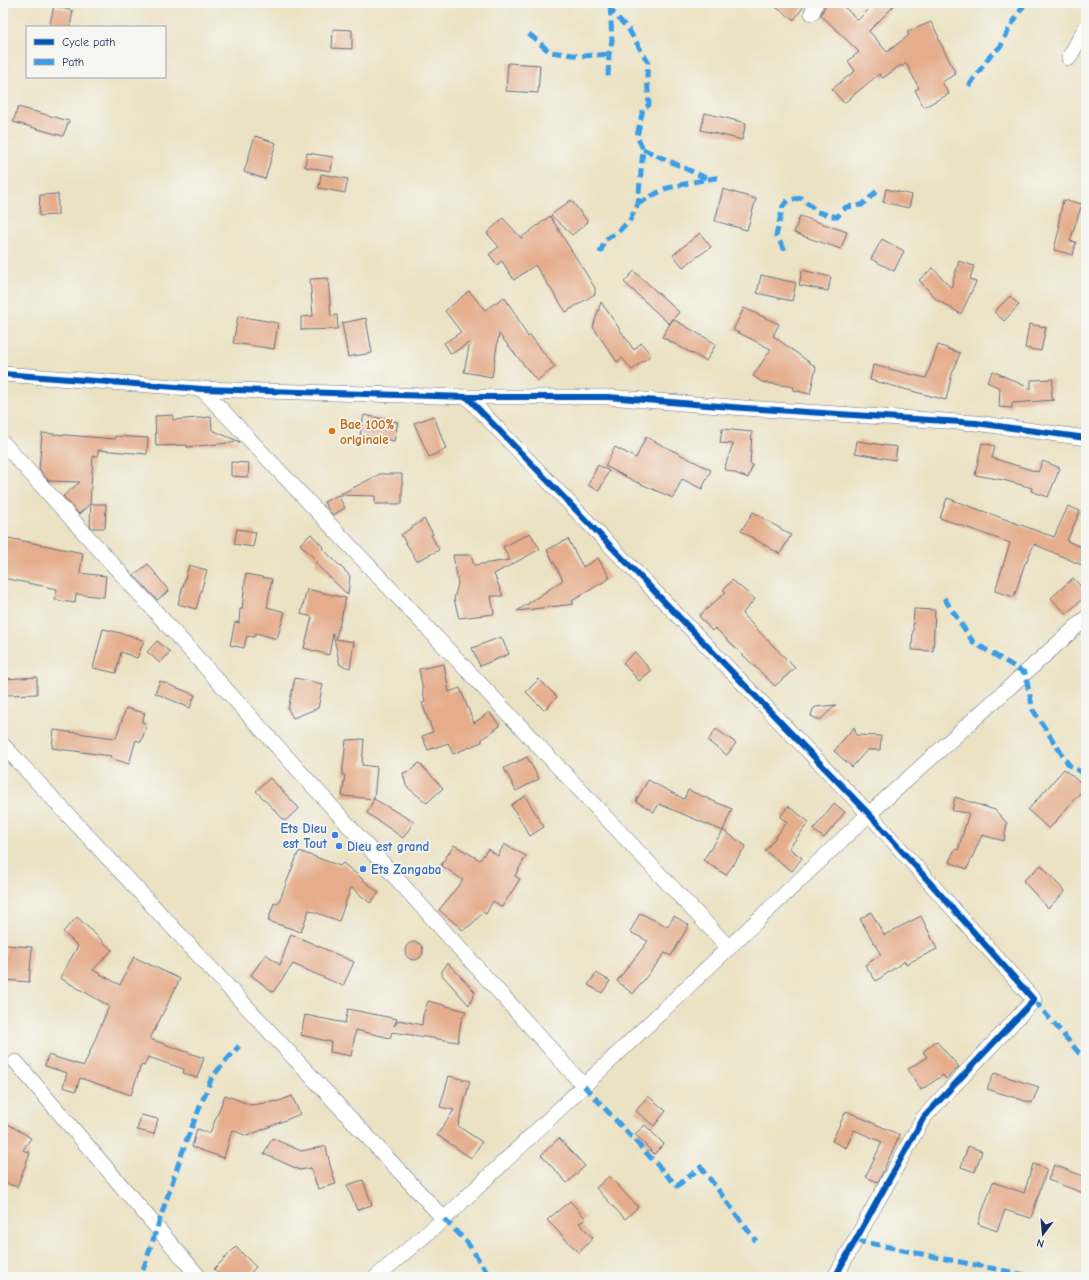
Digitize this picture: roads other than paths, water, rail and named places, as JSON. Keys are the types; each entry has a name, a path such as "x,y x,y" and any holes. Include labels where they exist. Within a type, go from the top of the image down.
{"street":[{"path":"1069,58 1086,27"},
{"path":"3,374 202,389 468,397 608,397 744,408 976,423 1086,438"},
{"path":"202,389 729,948"},
{"path":"468,397 869,814 1034,1000 924,1117 835,1277"},
{"path":"3,443 584,1086"},
{"path":"376,1277 444,1219 869,814 1086,618"},
{"path":"3,745 444,1219"},
{"path":"16,1062 199,1277"}],"place":[{"name":"Bae 100% originale","path":"332,431"},
{"name":"Ets Dieu est Tout","path":"335,835"},
{"name":"Dieu est grand","path":"339,846"},
{"name":"Ets Zangaba","path":"363,869"}]}
